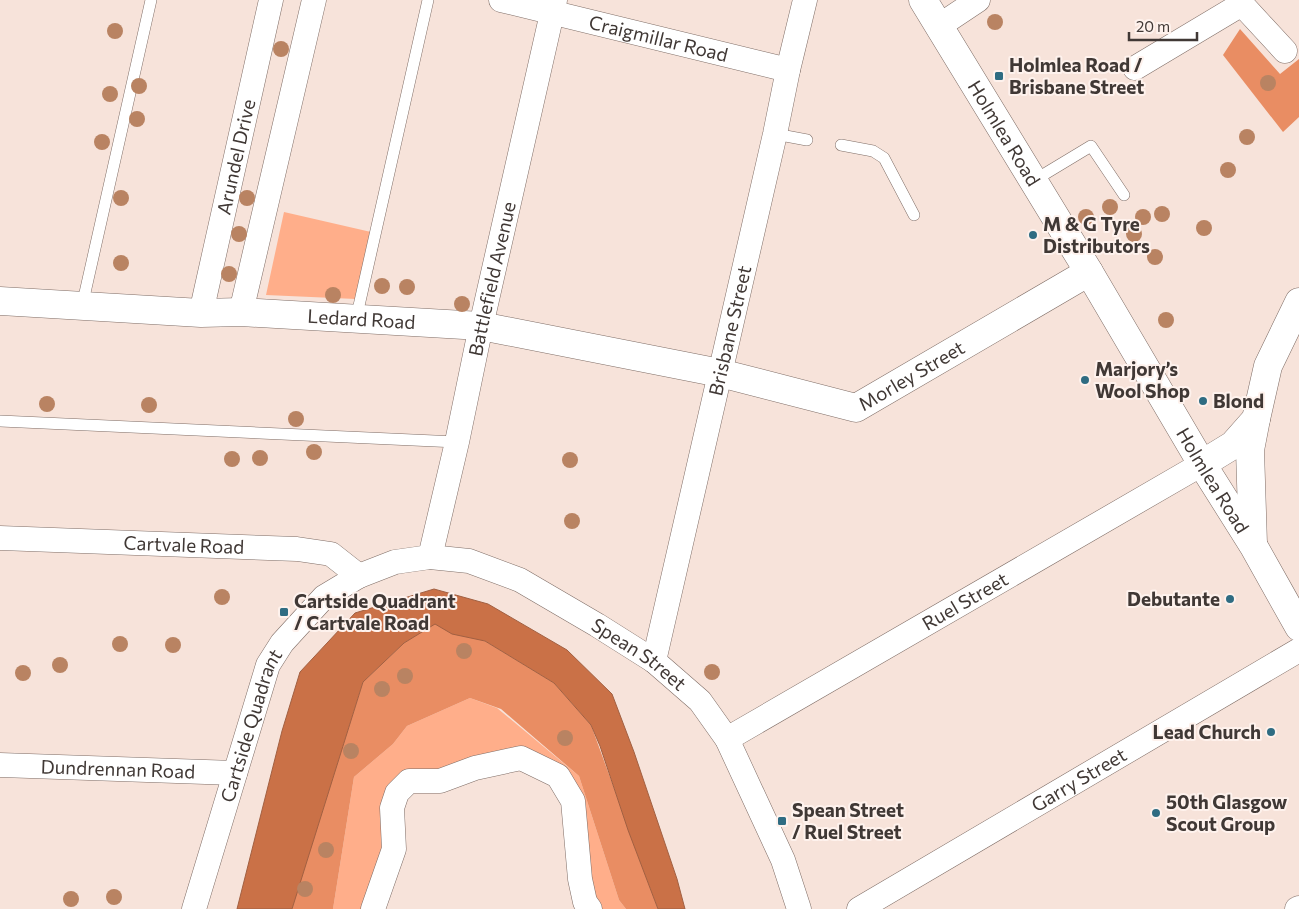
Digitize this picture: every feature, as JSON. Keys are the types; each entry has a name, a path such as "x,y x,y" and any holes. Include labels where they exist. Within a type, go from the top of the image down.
{"street":[{"name":"Arundel Drive","path":"201,313 271,0"},
{"path":"241,312 314,0"},
{"name":"Craigmillar Road","path":"501,0 554,6 788,70"},
{"name":"Brisbane Street","path":"654,661 788,70 806,0"},
{"name":"Holmlea Road","path":"923,0 1089,272 1299,627"},
{"path":"939,26 978,0"},
{"path":"1136,68 1240,2 1285,51"},
{"name":"Battlefield Avenue","path":"430,557 554,6"},
{"name":"Morley Street","path":"720,372 856,408 1089,272"},
{"name":"Ledard Road","path":"0,301 201,313 241,312 481,326 720,372"},
{"path":"1252,545 1250,450 1268,366 1299,302"},
{"path":"1202,464 1233,445 1256,419"},
{"name":"Ruel Street","path":"728,739 1202,464"},
{"name":"Cartvale Road","path":"0,538 297,549 331,554 359,576"},
{"name":"Spean Street","path":"359,576 395,562 430,557 469,561 520,580 654,661 700,701 728,739 783,860 799,909"},
{"name":"Cartside Quadrant","path":"194,909 268,665 299,622 324,597 359,576"},
{"name":"Garry Street","path":"859,909 1299,650"},
{"path":"373,909 394,849 392,808 396,793 409,781 440,781 475,768 521,758 558,776 573,801 580,879 585,902 590,909"},
{"name":"Dundrennan Road","path":"0,765 235,773"}],"lane":[{"path":"82,306 151,0"},
{"path":"356,319 428,0"},
{"path":"775,134 807,140"},
{"path":"841,145 873,151 884,158 914,215"},
{"path":"1033,181 1091,146 1124,195"},
{"path":"0,421 457,442"}],"shaded area":[{"path":"1240,29 1280,74 1299,59 1299,117 1283,132 1223,55"},
{"path":"284,212 371,232 356,299 266,295"},
{"path":"434,589 488,604 567,650 612,694 634,752 677,879 685,909 658,909 591,725 554,683 485,641 452,634 435,624 404,643 363,682 292,909 237,909 282,731 300,672 355,613"},
{"path":"435,623 485,641 554,683 591,725 658,909 626,909 619,900 579,776 501,709 470,698 407,726 393,744 354,777 333,909 291,909 363,682 404,643"},
{"path":"470,698 497,708 579,776 619,900 626,909 590,909 573,801 521,758 409,781 373,909 333,909 354,777 393,744 407,726"}],"place":[{"name":"Holmlea Road / Brisbane Street","path":"999,76"},
{"name":"M & G Tyre Distributors","path":"1033,235"},
{"name":"Marjory’s Wool Shop","path":"1085,380"},
{"name":"Blond","path":"1203,401"},
{"name":"Debutante","path":"1230,599"},
{"name":"Cartside Quadrant / Cartvale Road","path":"284,612"},
{"name":"Lead Church","path":"1271,732"},
{"name":"50th Glasgow Scout Group","path":"1156,813"},
{"name":"Spean Street / Ruel Street","path":"782,821"}]}
